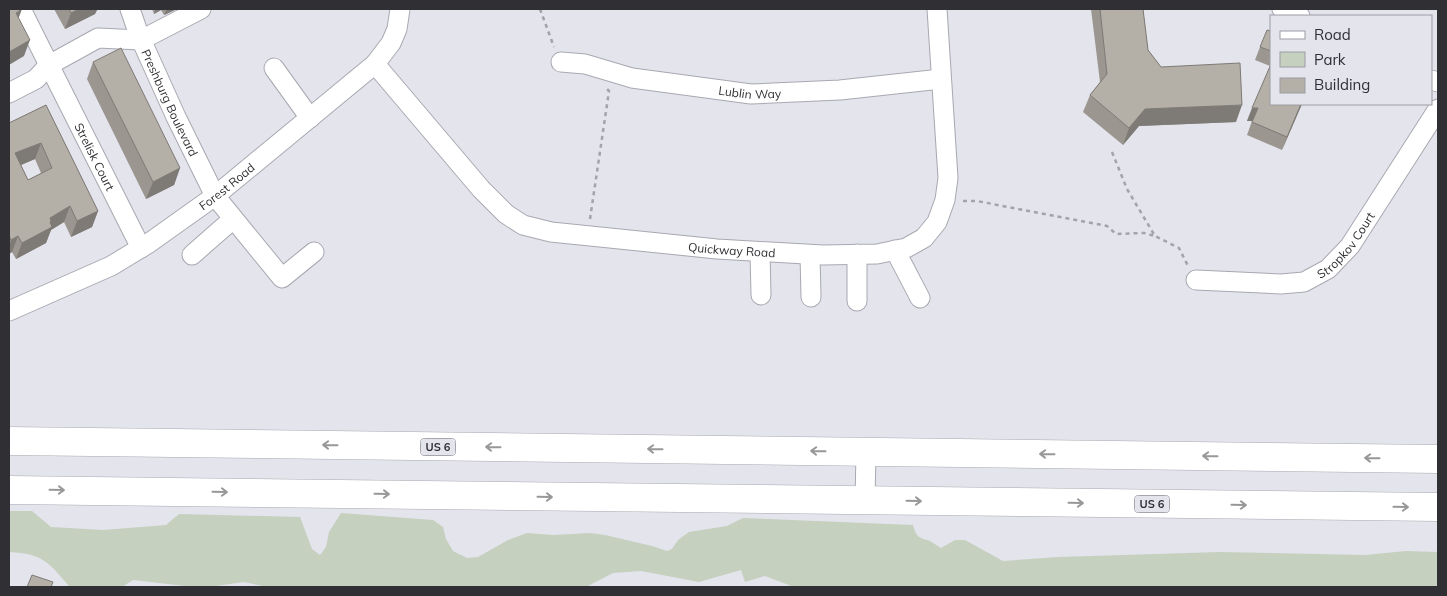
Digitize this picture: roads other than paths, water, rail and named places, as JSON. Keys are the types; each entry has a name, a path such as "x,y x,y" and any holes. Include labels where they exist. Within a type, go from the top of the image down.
{"highway":[{"name":"US 6","path":"9,441 1438,458"},
{"name":"US 6","path":"9,490 1438,507"}],"street":[{"name":"Strelisk Court","path":"21,9 141,248"},
{"name":"Preshburg Boulevard","path":"130,9 141,40 214,196 282,278 314,252"},
{"path":"9,93 36,79 49,65 98,38 141,40 201,9"},
{"name":"Forest Road","path":"9,311 110,266 141,248 214,196 375,64 391,43 400,9"},
{"name":"Quickway Road","path":"375,64 481,189 506,214 523,225 551,232 717,249 810,254 877,254 906,248 924,238 937,222 945,200 948,178 937,9"},
{"path":"1282,9 1297,15"},
{"name":"Lublin Way","path":"561,62 585,64 632,78 751,94 840,90 942,79"},
{"path":"274,68 310,118"},
{"name":"Stropkov Court","path":"1196,280 1281,284 1304,282 1328,269 1350,246 1438,110"},
{"path":"192,254 233,219"},
{"path":"895,250 920,298"},
{"path":"760,252 761,295"},
{"path":"810,254 811,297"},
{"path":"857,254 857,300"},
{"path":"865,501 866,452"}]}
